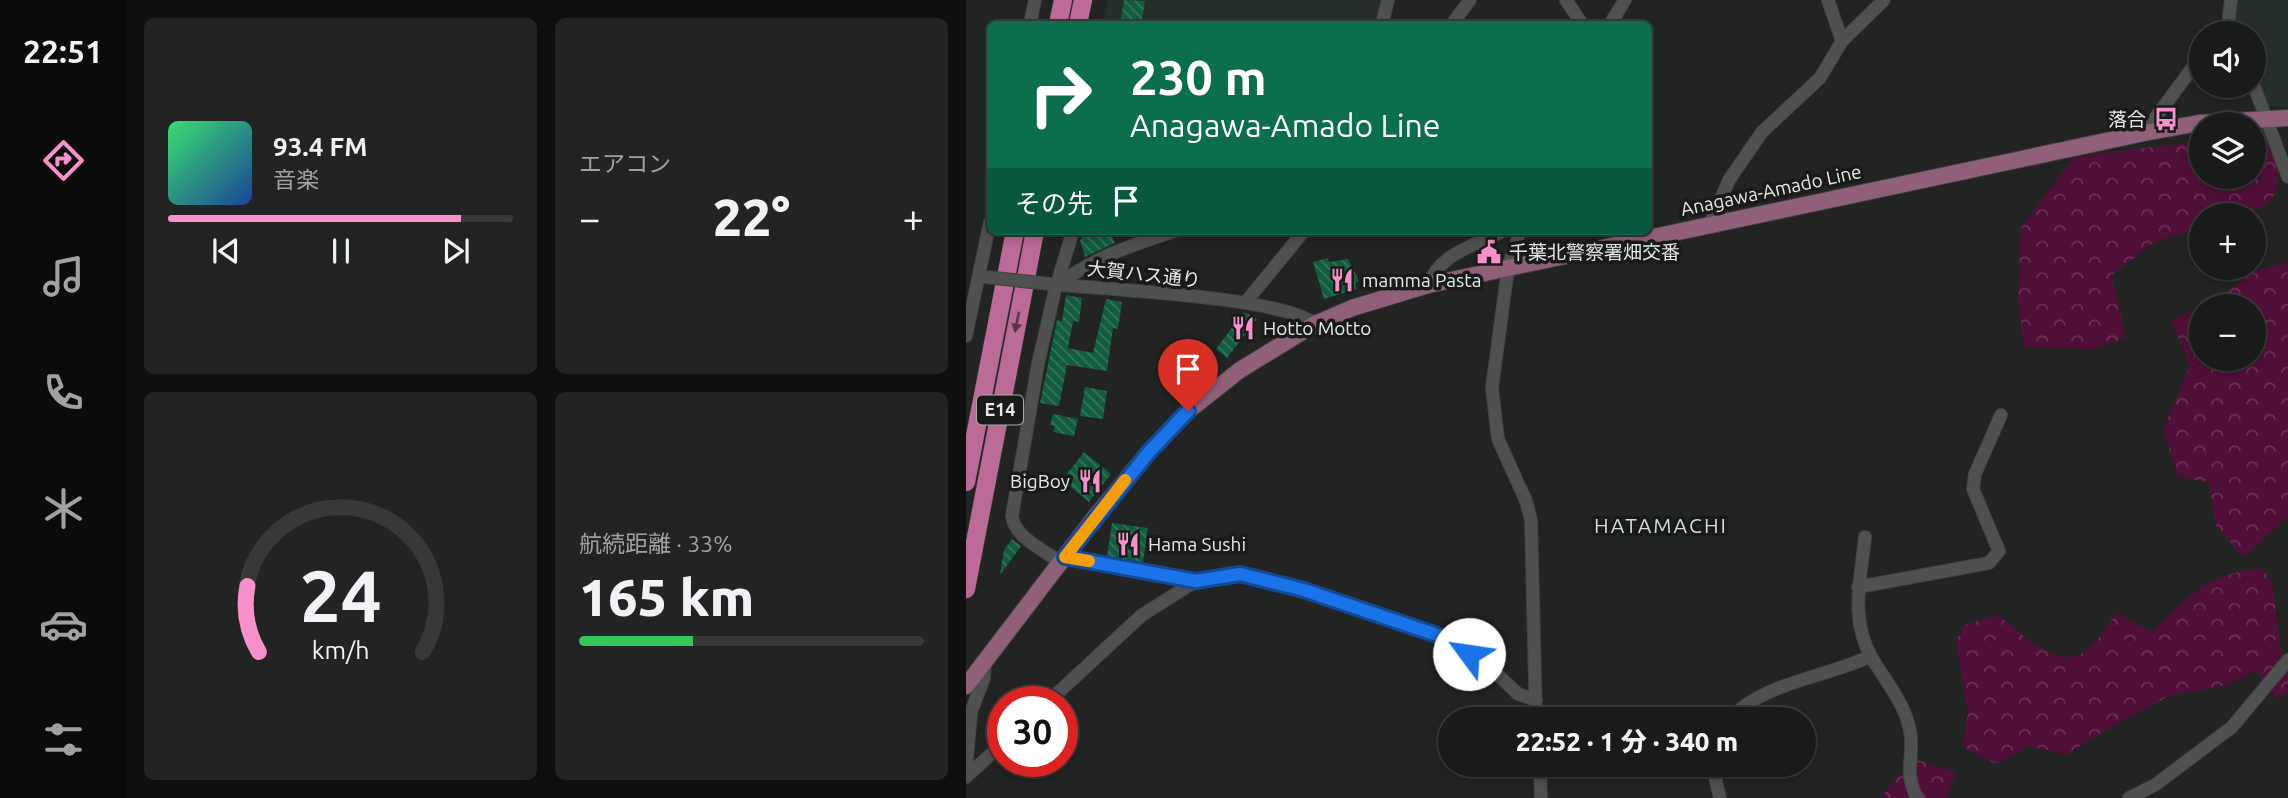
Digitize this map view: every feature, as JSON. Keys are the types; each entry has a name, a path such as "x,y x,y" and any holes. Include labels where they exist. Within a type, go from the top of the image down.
{"highway":[{"path":"1059,21 1063,0"},
{"path":"1079,21 1083,0"},
{"name":"E14","path":"966,482 1014,235"},
{"name":"E14","path":"966,589 1034,235"}],"main road":[{"name":"Anagawa-Amado Line","path":"2266,117 2288,118"},
{"name":"Anagawa-Amado Line","path":"975,674 1142,459 1188,411 1240,370 1315,324 1352,308 1428,285 2189,125"}],"street":[{"path":"1031,21 1035,0"},
{"path":"1383,21 1388,0"},
{"path":"1454,21 1470,0"},
{"path":"1566,0 1580,21"},
{"path":"1612,21 1625,0"},
{"path":"1828,0 1842,41"},
{"path":"1709,226 1729,180 1762,132 1820,78 1842,41 1884,0"},
{"path":"2229,21 2231,0"},
{"path":"2144,133 2189,72"},
{"path":"2266,117 2288,177"},
{"path":"966,336 987,234"},
{"path":"1072,235 1055,285 1038,364 1012,516 1014,526 1062,560 1196,581 1240,574 1304,590 1437,635 1495,672 1518,694 1536,700"},
{"path":"1055,285 1073,273 1121,251 1164,235"},
{"path":"1245,303 1301,235"},
{"path":"1428,285 1431,276 1448,259 1491,235"},
{"path":"1519,235 1508,268 1492,388 1498,439 1526,502 1532,527 1536,707"},
{"name":"大賀ハス通り","path":"977,276 1245,303 1297,313 1315,324"},
{"path":"1858,587 1989,563 1999,551 1973,489 1975,474 2001,415"},
{"path":"1865,537 1858,587 1859,625 1871,656 1892,687 1904,712 1910,731 1908,773 1917,798"},
{"path":"1065,686 1142,615 1196,581"},
{"path":"1746,707 1790,682 1850,666 1871,656"},
{"path":"2129,798 2155,785 2232,727 2288,660"},
{"path":"966,770 971,712 984,678 975,674"},
{"path":"966,777 987,758"},
{"path":"1540,777 1541,798"},
{"path":"1715,777 1720,798"}],"shaded area":[{"path":"1108,0 1384,0 1379,21 1104,21"},
{"path":"2237,0 2288,0 2288,107 2267,106 2265,98 2266,21 2235,21"}],"green space":[{"path":"2266,139 2277,150 2278,184 2274,195 2266,204 2189,203 2189,231 2156,241 2112,275 2126,337 2095,349 2024,347 2018,298 2021,228 2074,157 2189,143 2189,189 2266,189"},
{"path":"2288,262 2288,516 2244,557 2216,526 2209,482 2178,477 2163,430 2189,368 2189,371 2266,371 2266,294 2224,294 2242,280 2266,280 2266,268"},
{"path":"2189,312 2189,364 2171,320"},
{"path":"2262,568 2272,582 2282,659 2288,672 2288,691 2277,699 2256,671 2227,685 2169,696 2090,739 2068,755 2029,746 1996,764 1963,747 1968,713 1956,640 1966,624 1999,615 2039,647 2051,653 2074,657 2085,652 2098,639 2117,613 2151,632 2189,597 2212,581 2242,571"},
{"path":"1916,759 1956,773 1947,798 1882,798 1889,786"}],"building":[{"path":"1124,0 1145,1 1142,21 1120,21"},
{"path":"1085,235 1111,235 1115,243 1085,257 1080,240"},
{"path":"1328,258 1329,262 1348,259 1359,281 1355,283 1357,289 1324,299 1313,262"},
{"path":"1066,295 1082,298 1079,322 1073,321 1068,348 1093,353 1106,299 1122,302 1118,329 1113,328 1107,371 1067,365 1059,406 1040,403 1057,320 1062,321"},
{"path":"1244,312 1257,319 1227,358 1216,349"},
{"path":"1085,387 1107,391 1103,419 1080,416"},
{"path":"1053,414 1078,419 1074,436 1053,432 1055,426 1050,425"},
{"path":"1084,452 1111,474 1089,502 1062,480"},
{"path":"1112,523 1148,528 1143,562 1107,556"},
{"path":"1012,539 1021,546 1000,575 1004,550"}],"slow traffic":[{"path":"1089,561 1065,557 1125,480"}],"place":[{"name":"落合","path":"2166,119"},
{"name":"千葉北警察署畑交番","path":"1489,252"},
{"name":"mamma Pasta","path":"1342,280"},
{"name":"Hotto Motto","path":"1243,328"},
{"name":"BigBoy","path":"1090,481"},
{"name":"Hama Sushi","path":"1128,544"}],"district":[{"name":"HATAMACHI","path":"1661,526"}],"route":[{"path":"1188,411 1149,452 1065,557 1196,581 1240,574 1304,590 1437,635 1469,654"}]}
